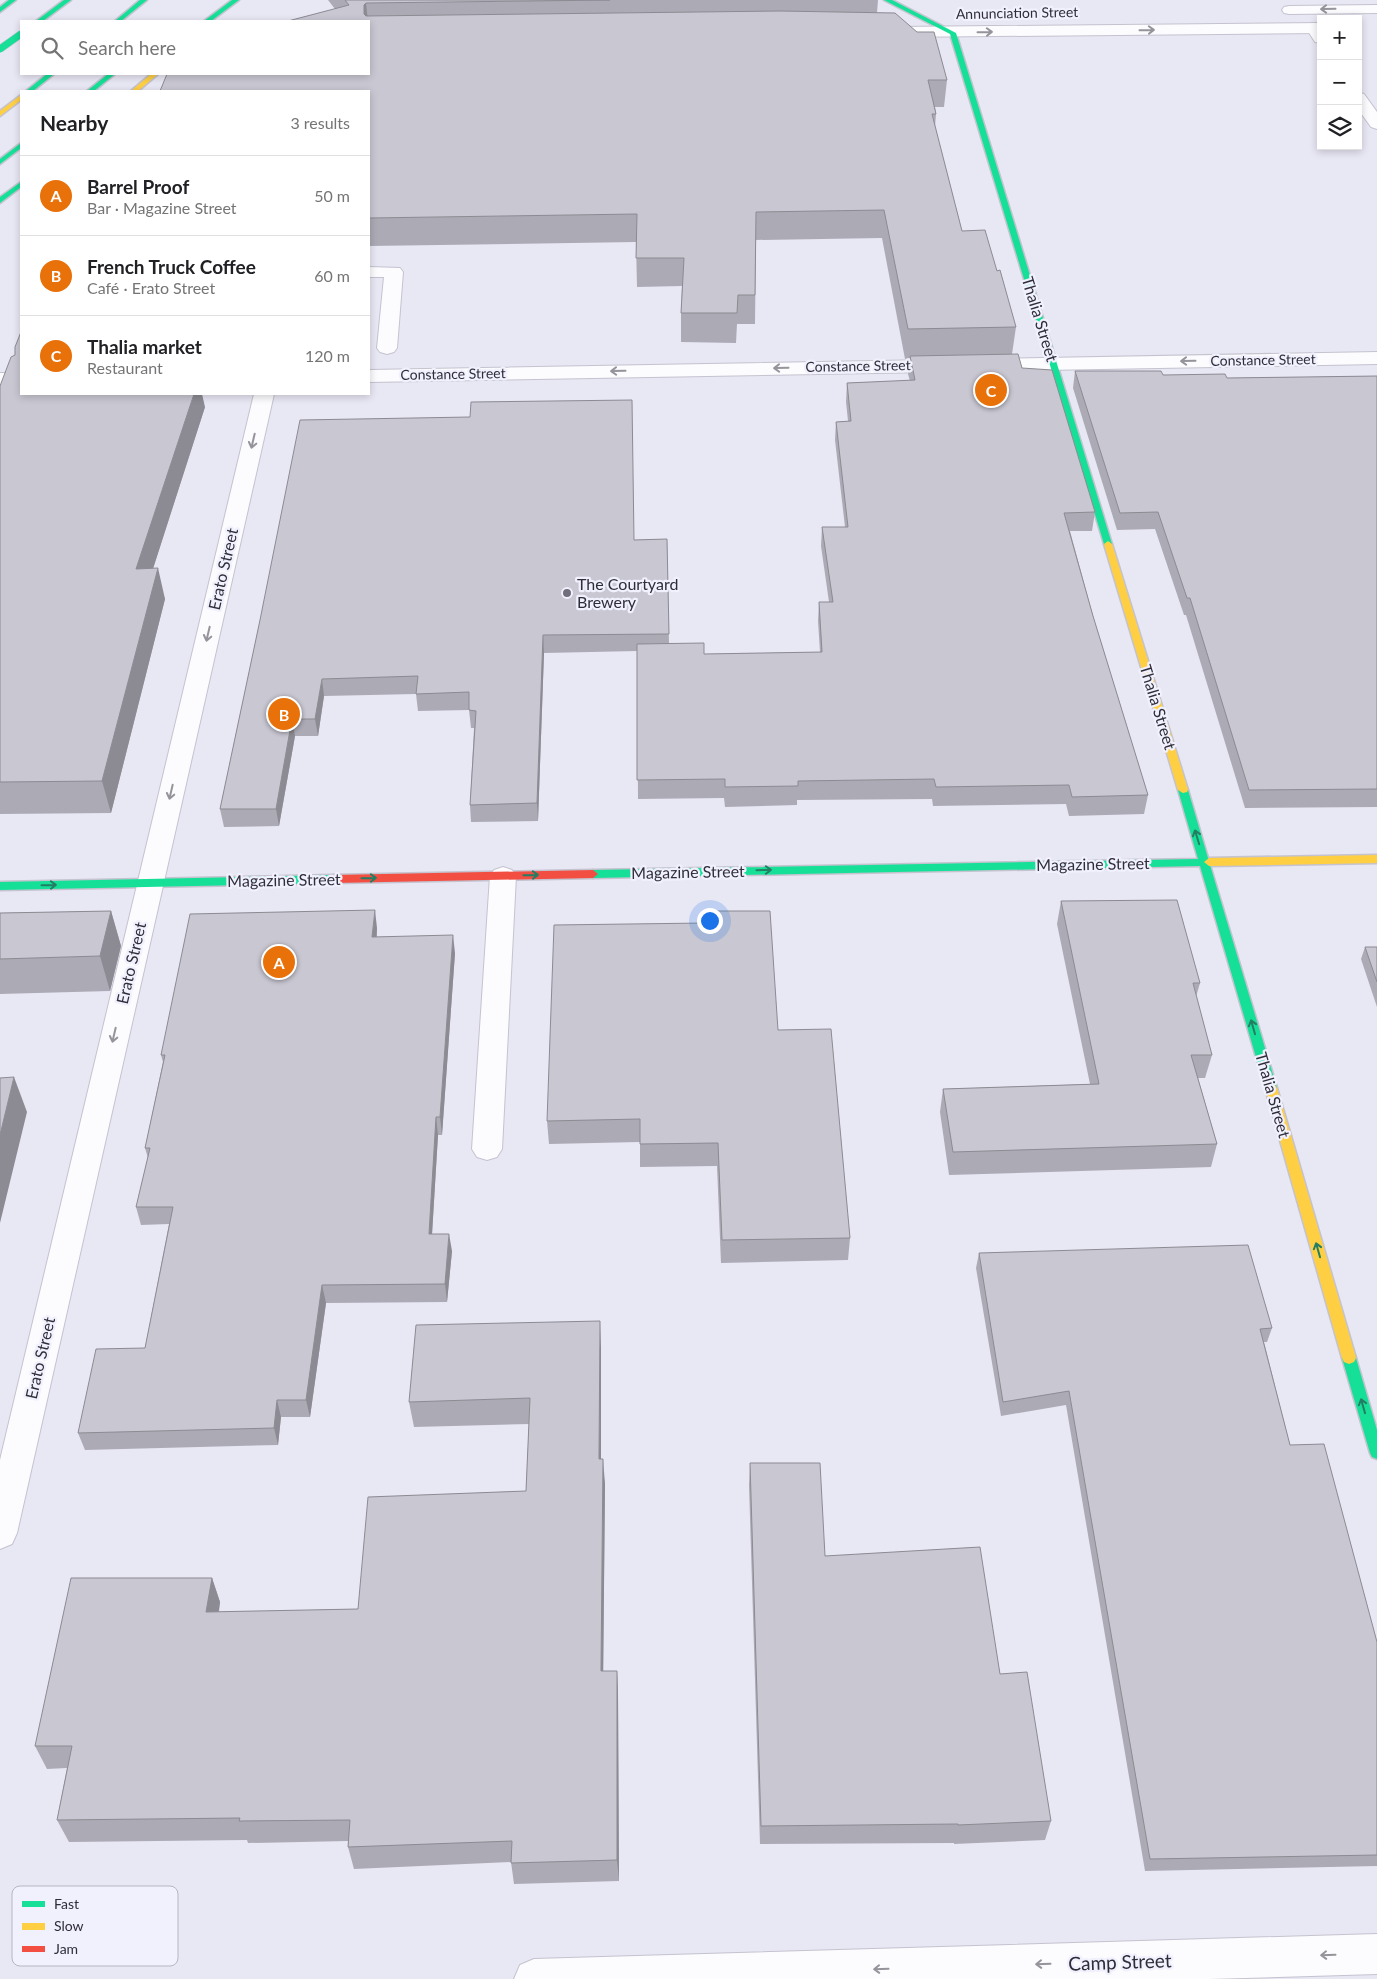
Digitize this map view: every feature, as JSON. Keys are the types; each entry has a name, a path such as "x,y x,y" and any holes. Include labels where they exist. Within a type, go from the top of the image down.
{"main road":[{"path":"0,10 13,0"},
{"path":"40,20 68,0"},
{"path":"119,20 144,0"},
{"path":"208,20 236,0"},
{"path":"887,0 953,33"},
{"name":"Thalia Street","path":"953,33 1205,862 1377,1453"},
{"path":"0,49 20,35"},
{"path":"30,90 50,75"},
{"path":"91,90 111,75"},
{"path":"135,90 154,75"},
{"path":"0,114 20,98"},
{"path":"0,162 20,146"},
{"path":"0,201 20,185"},
{"name":"Magazine Street","path":"0,886 1377,859"}],"street":[{"path":"1277,10 1377,9"},
{"name":"Annunciation Street","path":"948,14 918,15 888,25 953,33 1317,32"},
{"path":"0,40 20,40"},
{"path":"1362,103 1377,124"},
{"path":"370,272 394,272 387,348"},
{"name":"Constance Street","path":"370,376 1377,358"},
{"path":"0,379 20,379"},
{"name":"Erato Street","path":"0,1533 149,883 264,395"},
{"path":"487,1149 504,876"},
{"name":"Camp Street","path":"534,1979 1377,1954"}],"building":[{"path":"345,0 610,0 366,3 364,5 364,14 366,16 780,11 895,13 917,32 934,32 947,80 928,80 936,114 932,114 962,231 985,230 997,271 1000,270 1016,327 908,329 884,210 756,212 755,295 738,295 737,313 681,313 684,258 636,258 637,214 370,218 370,90 160,90 167,75 370,75 370,20 292,20 349,5"},
{"path":"20,334 20,395 194,395 136,569 158,568 102,781 0,782 0,386 11,357 15,355 15,347"},
{"path":"1018,354 1022,368 1052,370 1095,512 1064,513 1093,616 1148,795 1072,797 1069,785 936,787 934,779 798,781 798,786 725,787 725,779 637,780 637,644 704,643 704,654 822,652 819,602 833,602 822,527 848,527 836,422 851,421 847,383 915,380 910,356"},
{"path":"1075,371 1161,371 1163,375 1225,374 1227,378 1377,376 1377,789 1249,790 1190,598 1187,598 1158,512 1120,513"},
{"path":"632,400 634,540 667,539 669,634 543,635 537,803 470,805 476,711 469,710 469,692 416,694 418,676 322,679 315,719 292,719 276,809 220,809 300,420 470,417 471,402"},
{"path":"1177,900 1200,983 1193,983 1212,1055 1191,1055 1217,1144 953,1152 943,1089 1099,1084 1061,901"},
{"path":"375,910 372,937 453,935 440,1117 436,1117 429,1234 449,1234 445,1284 322,1285 306,1400 277,1400 274,1428 78,1433 96,1349 145,1348 173,1207 136,1207 150,1148 145,1148 165,1055 161,1055 190,914"},
{"path":"111,911 100,956 0,959 0,913"},
{"path":"704,911 770,911 778,1030 831,1029 850,1238 722,1240 718,1143 640,1144 640,1119 547,1121 554,925 704,923"},
{"path":"1365,947 1377,947 1377,982"},
{"path":"14,1077 0,1135 0,1078"},
{"path":"1248,1245 1272,1328 1260,1329 1290,1445 1324,1444 1377,1642 1377,1855 1150,1859 1069,1391 1003,1402 979,1253"},
{"path":"600,1321 599,1459 603,1459 601,1671 617,1671 617,1860 511,1863 512,1841 348,1847 350,1820 239,1821 240,1818 57,1820 72,1746 35,1746 71,1578 212,1578 206,1612 358,1609 368,1497 526,1491 530,1398 409,1402 416,1325"},
{"path":"750,1463 820,1463 825,1556 980,1547 1000,1674 1027,1672 1051,1821 958,1825 761,1826"}],"traffic: fast":[{"path":"0,10 13,0"},
{"path":"40,20 68,0"},
{"path":"119,20 144,0"},
{"path":"208,20 236,0"},
{"path":"887,0 953,33 1108,544"},
{"path":"0,49 20,35"},
{"path":"30,90 50,75"},
{"path":"91,90 111,75"},
{"path":"0,162 20,146"},
{"path":"0,201 20,185"},
{"path":"1183,790 1271,1088"},
{"path":"593,874 1209,862"},
{"path":"0,886 334,879"},
{"path":"1349,1358 1377,1453"}],"traffic: slow":[{"path":"135,90 154,75"},
{"path":"0,114 20,98"},
{"path":"1108,544 1183,790"},
{"path":"1209,862 1377,859"},
{"path":"1271,1088 1349,1358"}],"traffic: jam":[{"path":"334,879 593,874"}],"place":[{"name":"Thalia market","path":"991,390"},
{"name":"The Courtyard Brewery","path":"567,593"},
{"name":"French Truck Coffee","path":"284,714"},
{"name":"Barrel Proof","path":"279,962"}]}
